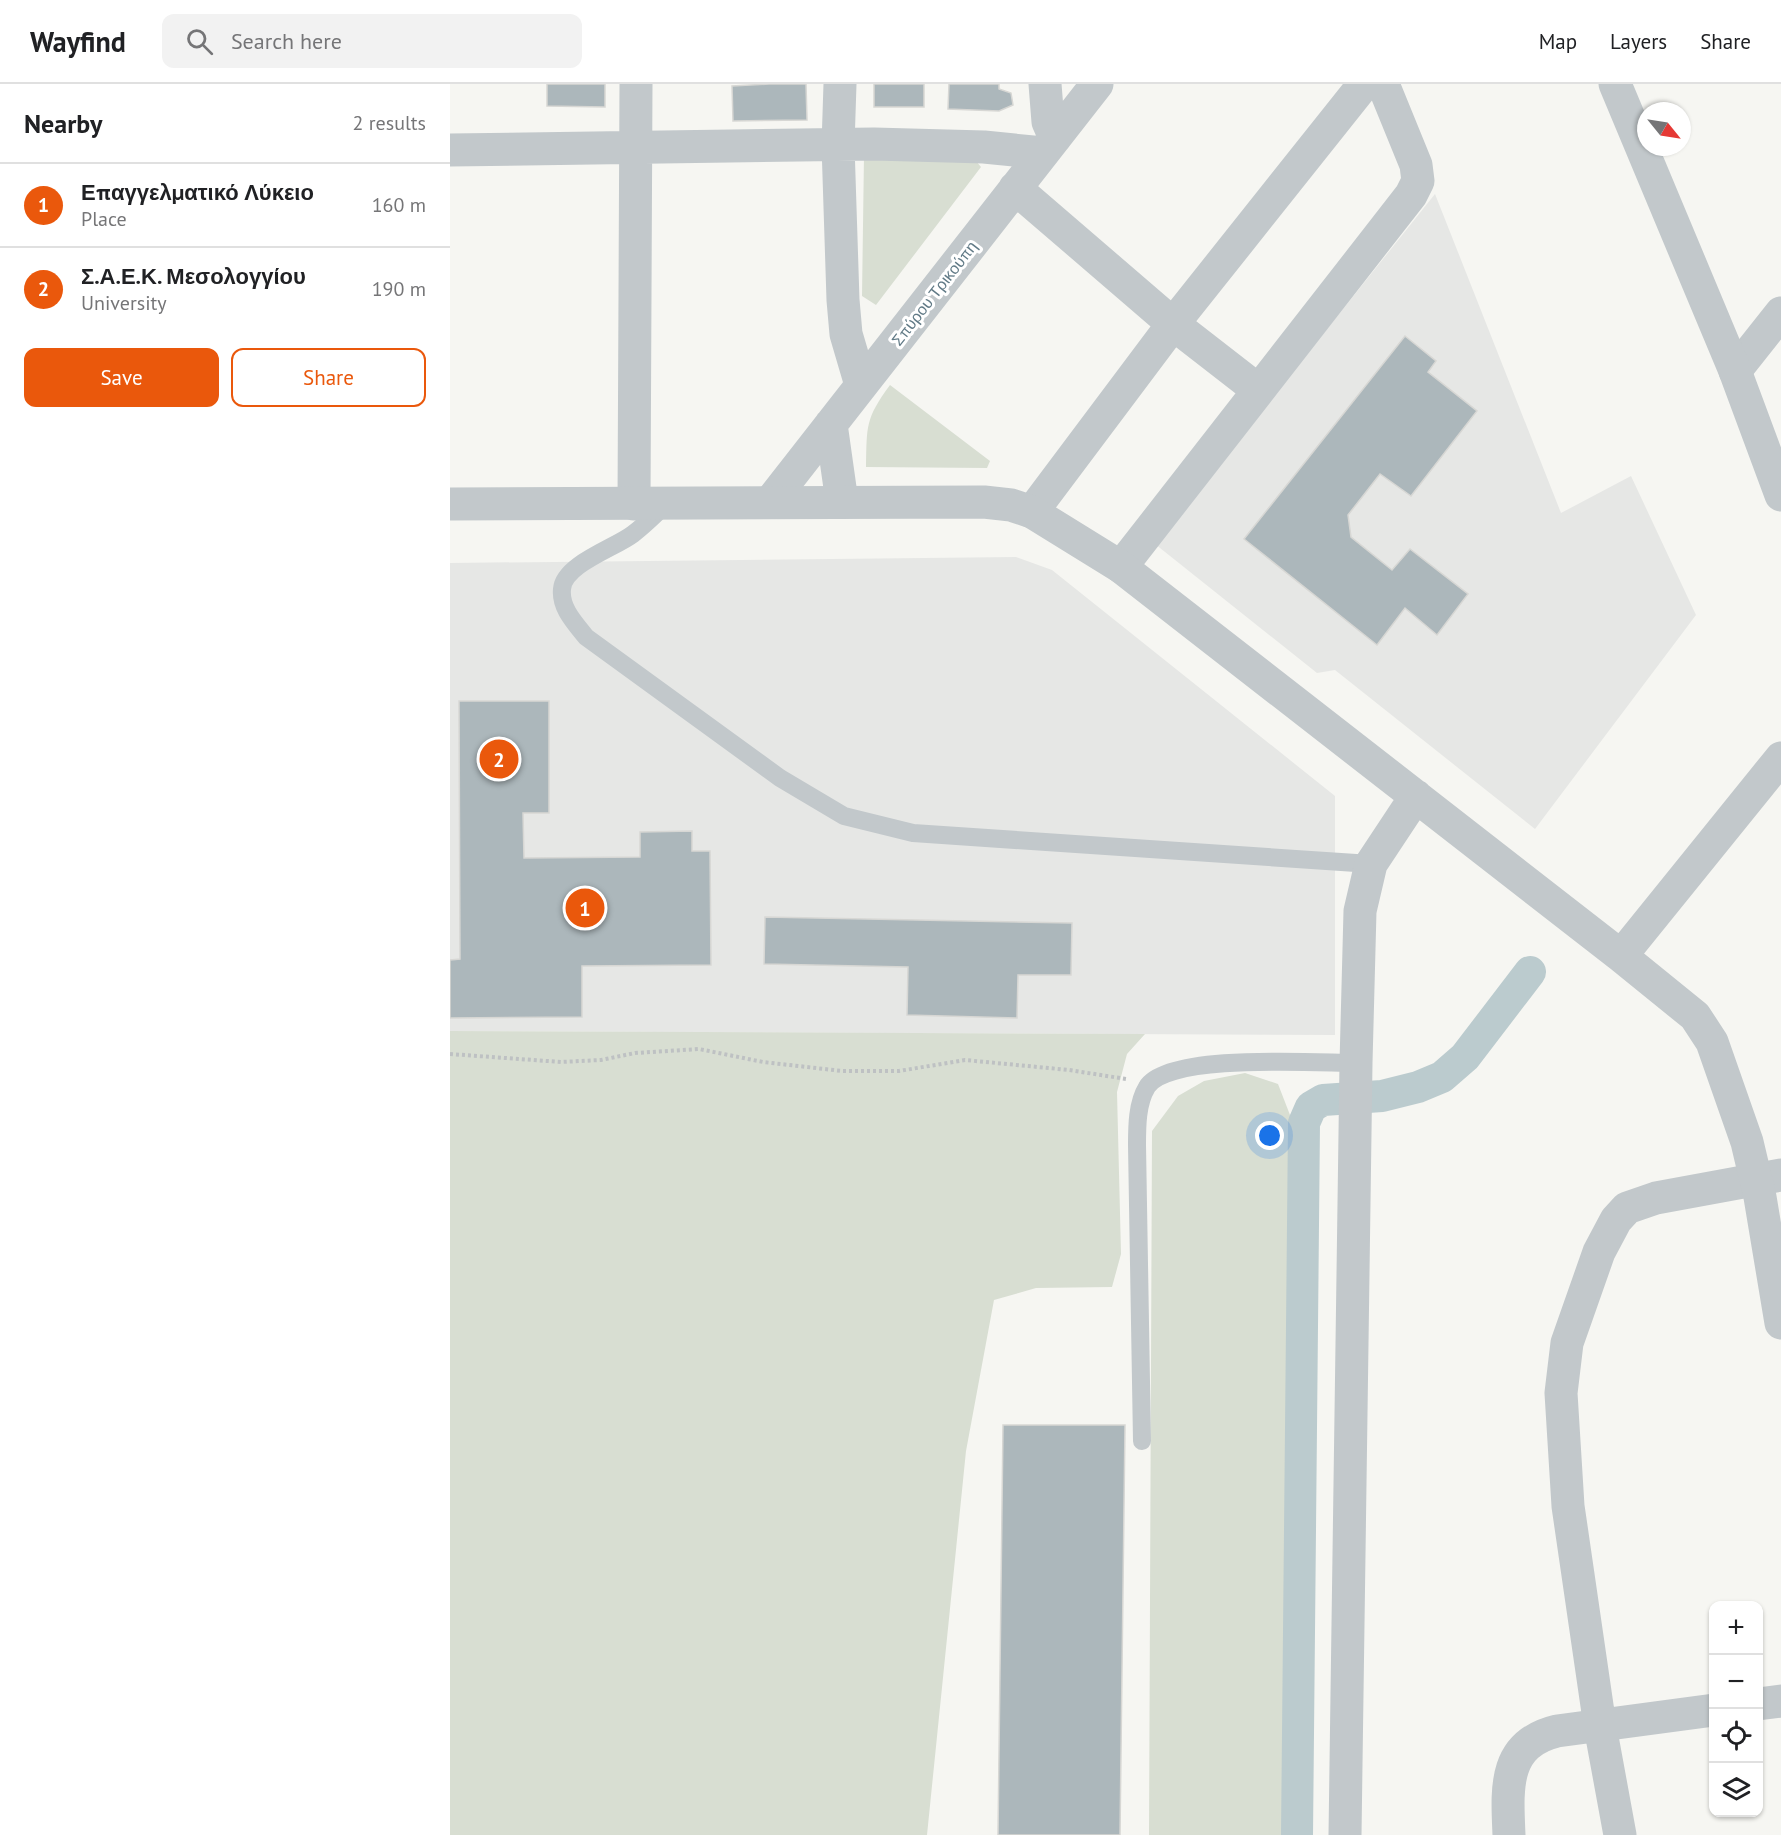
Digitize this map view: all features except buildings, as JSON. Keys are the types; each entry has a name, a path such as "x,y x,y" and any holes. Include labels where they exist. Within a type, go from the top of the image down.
{"street":[{"path":"634,504 636,84"},
{"path":"840,84 838,145 843,300 846,334 861,385"},
{"path":"450,150 1049,145 1045,84"},
{"name":"Σπύρου Τρικούπη","path":"771,501 1097,84"},
{"path":"1032,512 1173,324 1364,84"},
{"path":"1121,567 1411,195 1418,181 1416,165 1383,84"},
{"path":"1614,84 1735,371 1781,495"},
{"path":"1016,188 1173,324 1258,390"},
{"path":"1735,371 1781,313"},
{"path":"831,424 842,502"},
{"path":"450,504 984,502 1011,505 1032,512 1121,567 1695,1016 1706,1032 1768,1177 1781,1323"},
{"path":"1621,956 1781,758"},
{"path":"1345,1835 1360,911 1371,864 1416,796"},
{"path":"1620,1835 1600,1726 1568,1506 1561,1393 1567,1343 1575,1314 1602,1244 1616,1220 1627,1208 1656,1198 1768,1177"},
{"path":"1763,1703 1781,1701"},
{"path":"1509,1835 1508,1813 1514,1762 1522,1747 1546,1734 1709,1711"}],"lane":[{"path":"667,503 632,535 575,567 561,587 562,599 568,614 586,637 595,644 780,778 843,816 913,832 1371,864"},
{"path":"1142,1441 1137,1145 1139,1112 1147,1087 1154,1079 1181,1067 1224,1063 1356,1071"}],"path":[{"path":"450,1054 561,1062 602,1060 635,1053 699,1049 763,1062 873,1072 899,1071 965,1060 995,1061 1119,1076 1147,1087"}],"shaded area":[{"path":"864,155 976,161 981,167 876,305 862,296"},
{"path":"1435,194 1561,513 1631,476 1696,615 1535,829 1335,670 1317,673 1155,544"},
{"path":"890,385 990,461 987,468 866,467 869,423 876,406"},
{"path":"1016,557 1052,570 1335,796 1335,1035 450,1031 450,563"},
{"path":"450,1031 1145,1034 1127,1054 1117,1092 1121,1254 1112,1287 1036,1288 994,1300 966,1451 927,1835 450,1835"},
{"path":"1245,1073 1278,1084 1290,1115 1284,1835 1149,1835 1152,1131 1178,1096 1204,1081"}],"waterway":[{"path":"1297,1835 1304,1123 1311,1107 1323,1100 1382,1096 1418,1087 1442,1077 1465,1057 1530,972"}],"place":[{"name":"Σ.Α.Ε.Κ. Μεσολογγίου","path":"499,759"},
{"name":"Επαγγελματικό Λύκειο","path":"585,908"}]}
